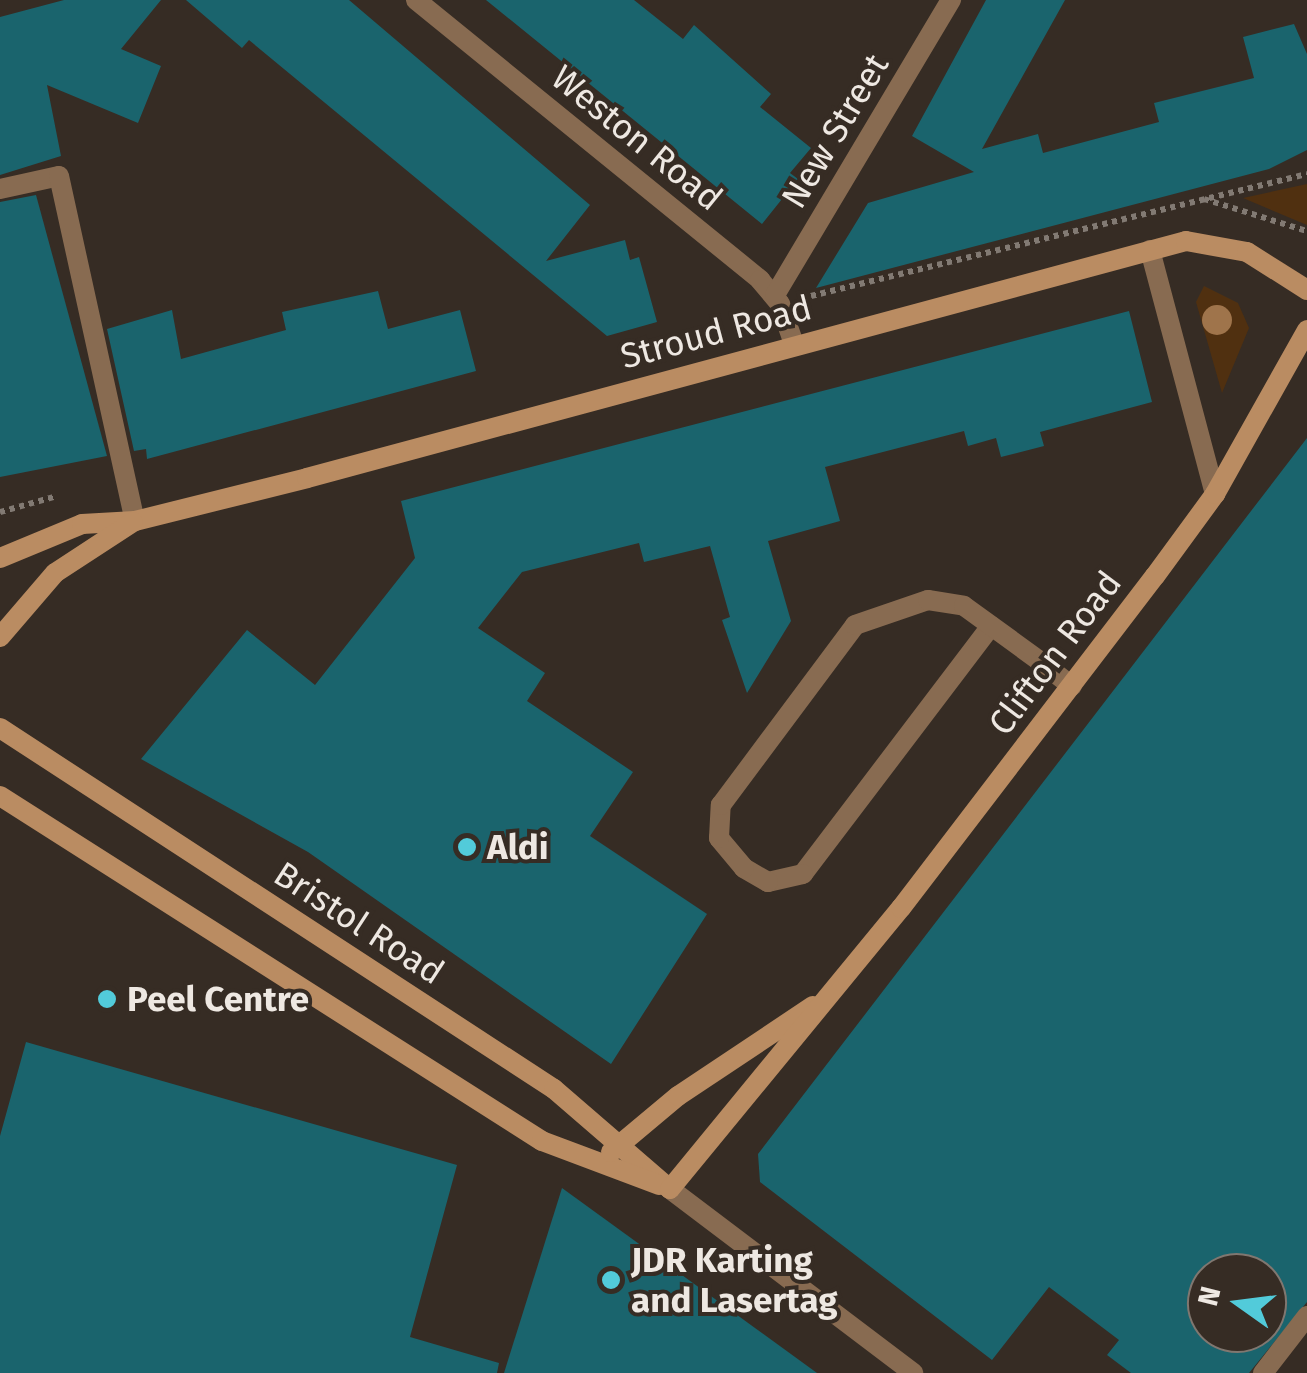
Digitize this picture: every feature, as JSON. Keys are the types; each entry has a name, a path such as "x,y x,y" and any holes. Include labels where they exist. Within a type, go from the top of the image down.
{"main road":[{"name":"Stroud Road","path":"0,558 82,524 135,522 1186,241 1233,247 1307,290"},
{"name":"Clifton Road","path":"670,1189 828,997 1072,686 1215,494 1307,330"},
{"name":"Stroud Road","path":"0,637 56,573 135,522"},
{"name":"Bristol Road","path":"1,726 542,1082 670,1189"},
{"name":"Bristol Road","path":"0,796 542,1141 670,1189"},
{"name":"Clifton Road","path":"602,1165 618,1142 828,997"}],"street":[{"name":"Weston Road","path":"416,0 778,299"},
{"name":"New Street","path":"778,299 951,0"},
{"path":"0,189 58,176 135,522"},
{"path":"1150,250 1215,494"},
{"path":"778,299 794,344"},
{"path":"991,626 804,874 768,882 744,868 719,838 721,805 855,625 928,600 964,606 991,626 1072,686"},
{"name":"Bristol Road","path":"670,1189 912,1373"},
{"path":"1263,1373 1307,1316"}],"path":[{"path":"778,299 1307,174"},
{"path":"1203,199 1307,231"}],"shaded area":[{"path":"1307,184 1307,225 1243,198"},
{"path":"1204,286 1238,303 1249,328 1222,393 1196,302"}],"building":[{"path":"64,0 161,0 121,49 161,66 138,123 47,85 61,156 0,175 0,17"},
{"path":"186,0 349,0 590,205 546,261 625,240 630,260 639,257 657,322 607,336 249,40 242,48"},
{"path":"486,0 634,0 683,39 694,25 771,94 760,107 811,148 790,173 798,179 762,224"},
{"path":"986,0 1065,0 982,149 1038,134 1043,153 1159,122 1154,103 1254,78 1243,37 1294,24 1307,54 1307,150 1269,169 816,288 868,203 974,172 912,136"},
{"path":"36,195 107,456 0,477 0,202"},
{"path":"378,291 388,329 460,310 476,371 147,459 146,449 134,451 107,329 172,310 181,359 286,330 282,312"},
{"path":"1129,311 1152,402 1040,432 1044,446 1001,457 996,438 968,446 964,431 825,467 840,521 768,541 791,621 747,693 722,620 730,617 710,546 644,562 639,543 522,572 478,628 545,673 527,701 633,772 590,836 707,914 611,1064 308,852 141,759 247,630 315,685 415,558 401,501"},
{"path":"1307,438 1307,1302 1287,1326 1287,1253 1187,1253 1187,1353 1265,1353 1249,1373 1131,1373 1107,1355 1119,1340 1049,1287 992,1360 760,1182 758,1154"},
{"path":"26,1042 457,1165 410,1337 499,1363 497,1373 0,1373 0,1136"},
{"name":"JDR Karting and Lasertag","path":"562,1188 817,1373 504,1373"}],"place":[{"name":"Aldi","path":"467,847"},
{"name":"Peel Centre","path":"107,999"},
{"name":"JDR Karting and Lasertag","path":"611,1280"}]}
